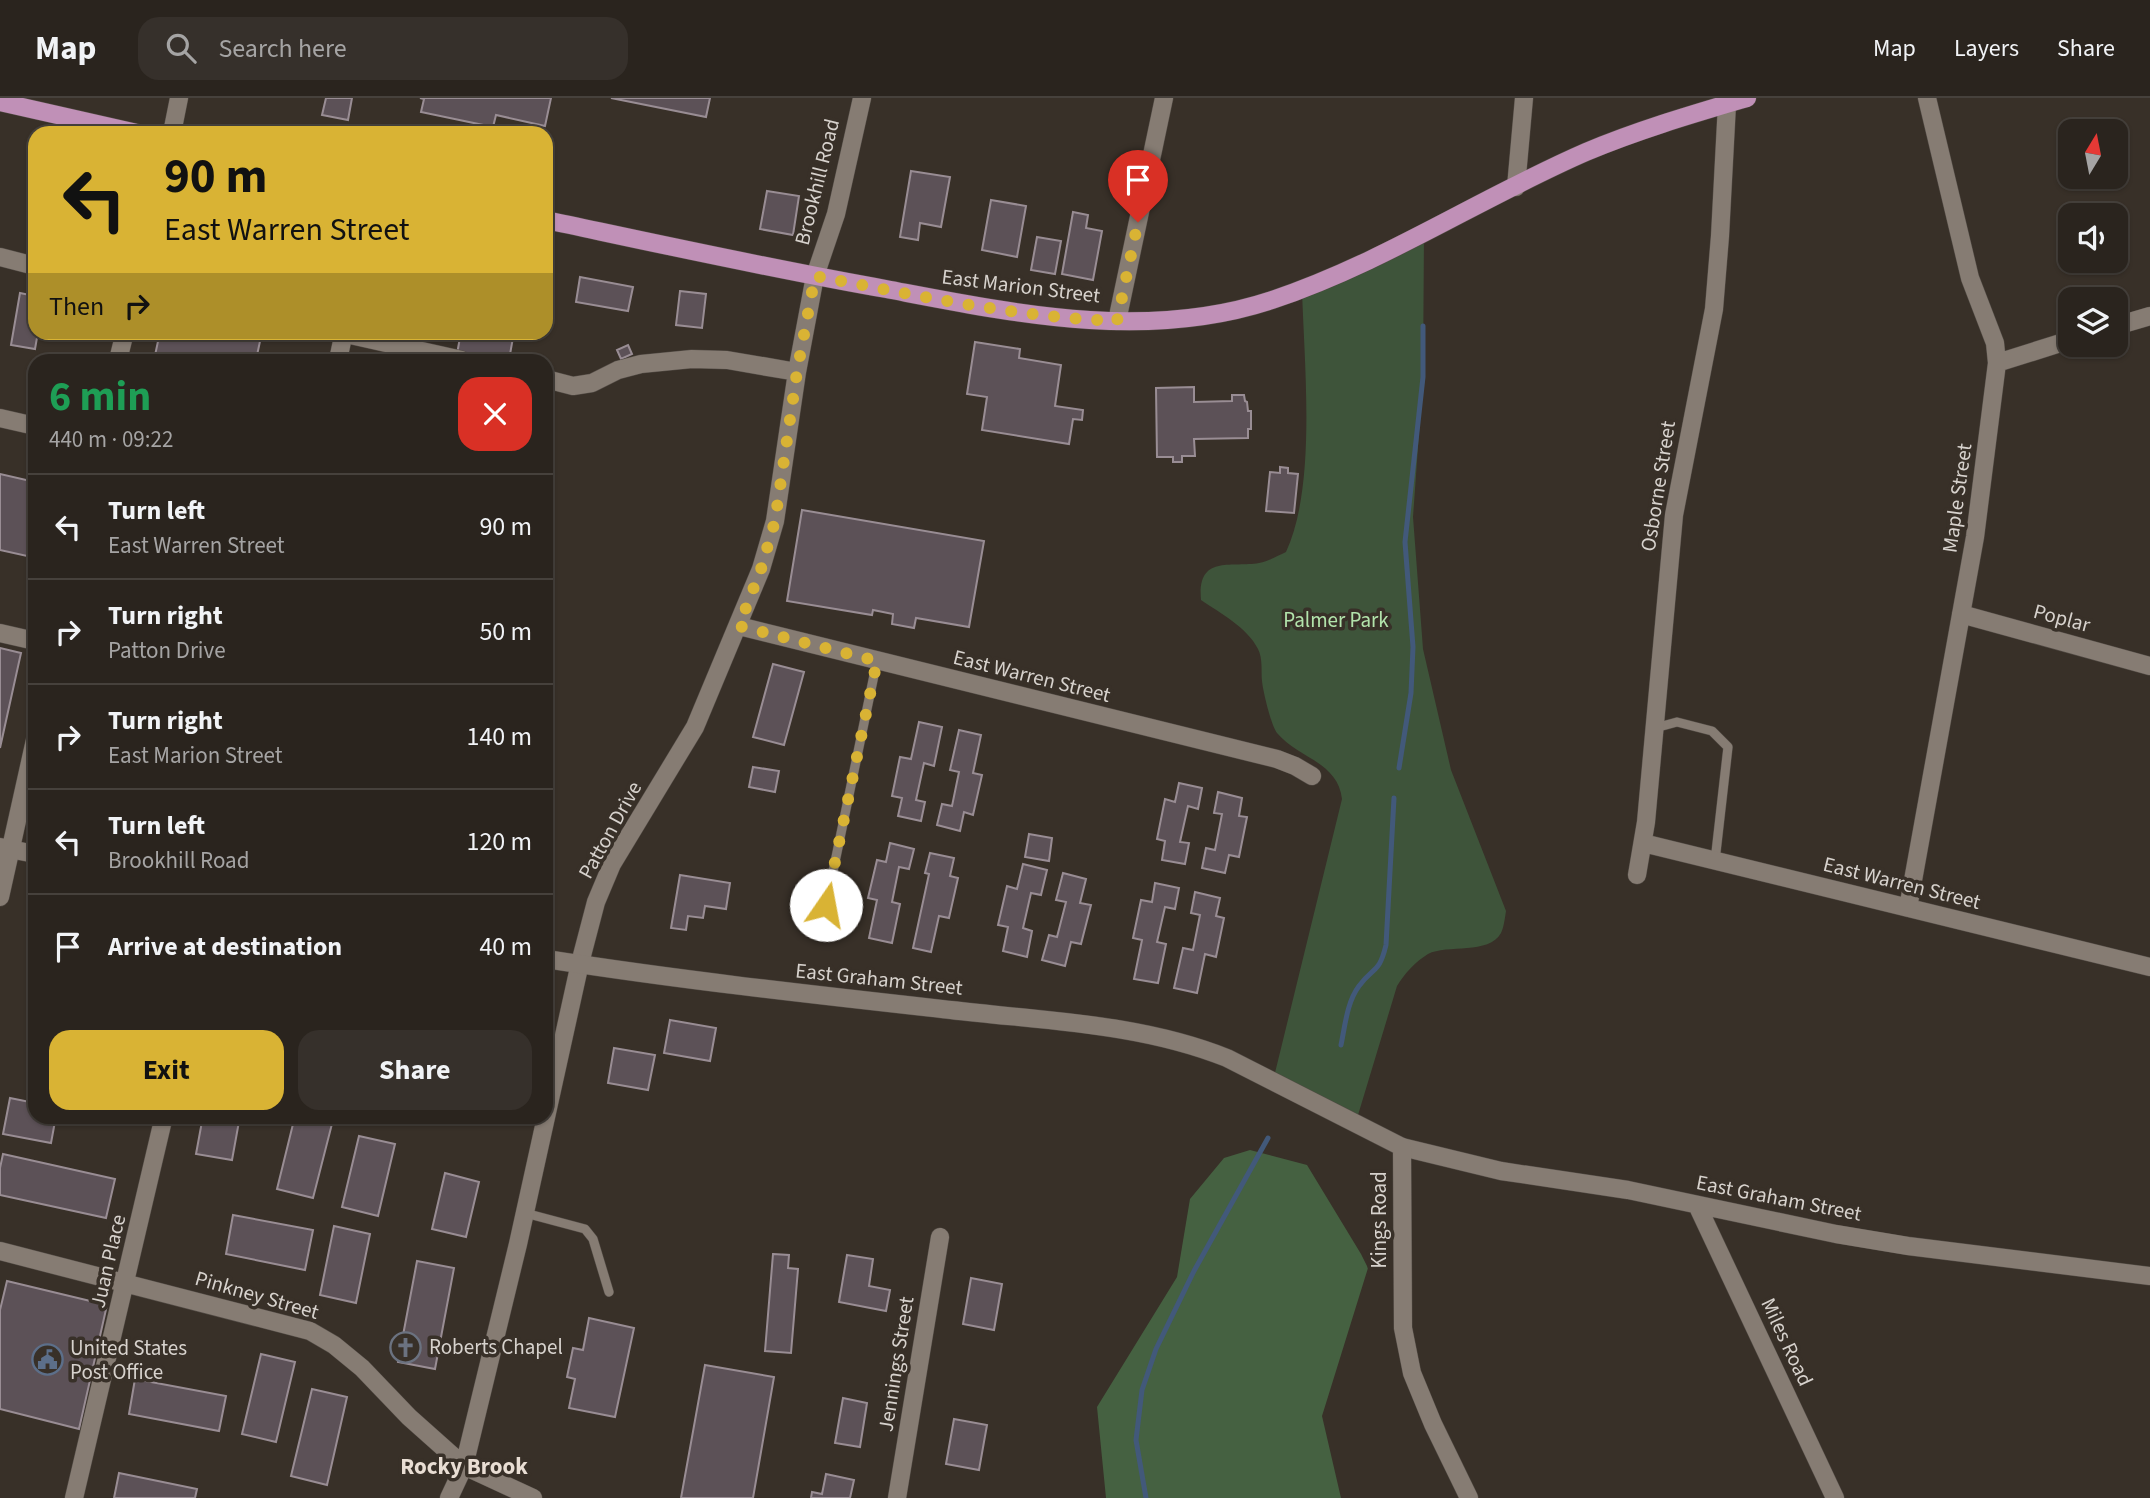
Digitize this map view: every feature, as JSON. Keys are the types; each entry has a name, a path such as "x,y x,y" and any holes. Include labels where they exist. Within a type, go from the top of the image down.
{"main road":[{"name":"East Marion Street","path":"553,221 965,304 1073,319 1166,321 1213,315 1270,301 1343,273 1586,152 1747,98"},
{"path":"0,102 106,126"}],"street":[{"path":"173,126 179,98"},
{"name":"Brookhill Road","path":"815,276 836,214 862,98"},
{"path":"1117,321 1164,98"},
{"path":"1516,187 1524,98"},
{"name":"Maple Street","path":"1908,908 1975,537 1997,363 1995,343 1970,278 1927,98"},
{"name":"Osborne Street","path":"1637,875 1655,727 1674,515 1714,309 1727,104"},
{"path":"0,257 28,264"},
{"name":"Patton Drive","path":"553,1086 580,963 597,902 612,864 695,727 761,569 775,521 797,372 815,276"},
{"path":"2128,322 2150,316"},
{"path":"372,340 435,354"},
{"path":"1997,363 2058,344"},
{"path":"553,381 573,386 592,383 618,370 641,364 692,359 727,360 797,372"},
{"path":"0,418 28,424"},
{"name":"Poplar","path":"1961,614 2150,666"},
{"name":"East Warren Street","path":"739,626 1277,759 1312,776"},
{"path":"0,633 28,639"},
{"path":"0,897 6,848 28,766"},
{"name":"East Warren Street","path":"1643,843 2150,968"},
{"path":"6,848 28,853"},
{"name":"East Graham Street","path":"553,960 785,992 1093,1026 1151,1035 1205,1050"},
{"name":"Kings Road","path":"1205,1050 1262,1075 1402,1147 1403,1328 1409,1362 1433,1424 1469,1498"},
{"name":"Juan Place","path":"74,1498 162,1124"},
{"name":"Patton Drive","path":"449,1498 464,1466 545,1124"},
{"name":"East Graham Street","path":"1402,1147 1501,1171 1628,1190 1836,1234 1908,1246 2150,1276"},
{"name":"Miles Road","path":"1697,1205 1835,1498"},
{"name":"Jennings Street","path":"897,1498 940,1237"},
{"name":"Pinkney Street","path":"0,1251 310,1331 334,1345 362,1368 409,1417 464,1466 533,1498"}],"lane":[{"path":"826,905 877,661"},
{"path":"1655,727 1676,722 1712,731 1728,747 1715,861"},
{"path":"525,1213 585,1229 593,1239 609,1292"}],"green space":[{"name":"Palmer Park","path":"1424,233 1423,377 1413,517 1423,649 1451,770 1506,911 1502,931 1495,940 1478,947 1428,954 1400,981 1355,1125 1273,1081 1342,799 1339,787 1325,768 1277,733 1266,700 1258,649 1240,627 1201,600 1201,585 1210,569 1259,563 1286,552 1296,525 1302,493 1306,424 1302,289"},
{"path":"1250,1150 1307,1165 1368,1268 1322,1416 1341,1498 1106,1498 1097,1407 1177,1277 1190,1199 1224,1158"}],"building":[{"path":"326,98 352,98 348,120 322,115"},
{"path":"420,98 551,98 545,126 496,115 493,126 488,126 421,112 424,99"},
{"path":"611,98 710,98 706,117"},
{"path":"911,171 950,177 941,227 920,223 918,240 900,237"},
{"path":"767,191 799,196 793,235 760,229"},
{"path":"991,200 1026,206 1017,257 982,250"},
{"path":"1073,212 1088,215 1086,228 1102,231 1093,280 1062,274"},
{"path":"1037,237 1061,241 1055,274 1031,270"},
{"path":"580,277 633,287 628,311 576,302"},
{"path":"680,291 706,294 702,328 676,325"},
{"path":"20,293 28,295 28,340 37,340 35,349 11,345"},
{"path":"158,340 260,340 257,354 155,354"},
{"path":"460,340 513,340 510,354 457,354"},
{"path":"975,342 1020,349 1019,358 1061,365 1055,406 1083,410 1082,420 1073,419 1069,444 982,430 987,397 967,394"},
{"path":"628,345 632,354 621,359 617,350"},
{"path":"1194,387 1194,402 1232,401 1232,395 1244,395 1248,411 1251,411 1248,438 1194,439 1195,456 1182,456 1182,462 1173,462 1173,457 1157,457 1156,388"},
{"path":"1280,467 1288,468 1288,473 1298,474 1294,513 1266,511 1270,472 1280,473"},
{"path":"0,474 28,480 28,555 0,550"},
{"path":"802,510 984,541 969,627 916,618 914,628 892,624 893,614 873,610 872,615 787,601"},
{"path":"0,648 21,653 0,748"},
{"path":"773,664 804,672 784,745 753,737"},
{"path":"919,722 942,727 934,766 924,763 916,800 925,802 921,821 898,816 902,798 892,796 900,757 911,759"},
{"path":"959,730 981,735 973,773 982,775 973,815 964,812 960,831 937,825 942,804 952,806 959,772 950,770"},
{"path":"753,767 779,771 775,792 749,787"},
{"path":"1179,783 1202,788 1198,809 1188,806 1180,842 1189,843 1185,864 1162,860 1165,841 1157,839 1165,799 1175,802"},
{"path":"1218,792 1242,798 1239,816 1247,817 1239,857 1229,855 1225,873 1202,868 1206,848 1215,850 1222,814 1214,813"},
{"path":"1029,834 1052,838 1049,861 1025,857"},
{"path":"890,843 914,849 909,869 899,867 892,902 900,904 892,943 869,938 877,900 868,898 877,860 886,862"},
{"path":"930,853 954,858 950,876 958,878 949,918 939,916 931,952 913,948 929,874 925,873"},
{"path":"1023,864 1047,870 1041,895 1031,893 1023,928 1032,931 1027,957 1003,951 1008,927 998,925 1007,886 1017,889"},
{"path":"1063,873 1086,879 1080,903 1091,905 1081,944 1071,942 1065,966 1042,960 1049,935 1057,937 1066,902 1056,900"},
{"path":"680,875 730,883 726,909 705,906 703,918 688,916 686,930 671,928"},
{"path":"1155,883 1179,888 1175,909 1165,907 1157,942 1166,944 1158,983 1134,979 1142,940 1133,938 1141,900 1152,902"},
{"path":"1195,892 1220,898 1216,916 1224,918 1216,957 1205,954 1197,993 1174,988 1183,948 1193,950 1200,915 1191,913"},
{"path":"670,1020 716,1028 710,1061 664,1053"},
{"path":"614,1048 655,1055 648,1090 608,1083"},
{"path":"10,1098 28,1102 28,1124 55,1124 51,1143 3,1134"},
{"path":"202,1124 239,1124 232,1160 196,1154"},
{"path":"293,1124 332,1124 313,1198 277,1189"},
{"path":"359,1136 395,1144 378,1216 342,1207"},
{"path":"3,1154 115,1179 106,1218 0,1195"},
{"path":"445,1173 479,1182 466,1237 432,1229"},
{"path":"233,1215 313,1230 305,1270 226,1254"},
{"path":"334,1226 370,1234 356,1303 320,1295"},
{"path":"773,1254 789,1255 788,1268 798,1269 791,1353 765,1351"},
{"path":"847,1255 873,1259 869,1286 890,1290 886,1311 839,1302"},
{"path":"417,1261 454,1268 435,1369 398,1362"},
{"path":"971,1278 1002,1284 994,1330 963,1324"},
{"name":"United States Post Office","path":"7,1281 107,1305 79,1429 0,1409 0,1310"},
{"path":"589,1318 634,1328 615,1417 569,1408 575,1379 567,1377 573,1348 583,1350"},
{"path":"261,1354 295,1362 276,1442 242,1434"},
{"path":"705,1365 774,1377 753,1498 681,1498"},
{"path":"135,1379 226,1396 219,1431 129,1414"},
{"path":"312,1389 347,1397 327,1485 291,1476"},
{"path":"843,1398 867,1403 860,1447 835,1443"},
{"path":"954,1419 987,1425 979,1470 946,1464"},
{"path":"119,1473 197,1489 195,1498 114,1498"},
{"path":"826,1474 854,1480 850,1498 811,1498 812,1492 822,1494"}],"waterway":[{"path":"1399,768 1411,693 1413,647 1405,542 1423,377 1423,326"},
{"path":"1341,1045 1352,999 1359,986 1378,965 1386,945 1394,798"},
{"path":"1146,1498 1136,1440 1142,1390 1156,1349 1194,1271 1268,1138"}],"place":[{"name":"Roberts Chapel","path":"406,1347"},
{"name":"United States Post Office","path":"47,1360"}],"district":[{"name":"Rocky Brook","path":"464,1466"}],"route":[{"path":"826,905 877,661 739,626 761,569 775,521 797,372 815,276 1031,314 1117,321 1138,222"}]}
